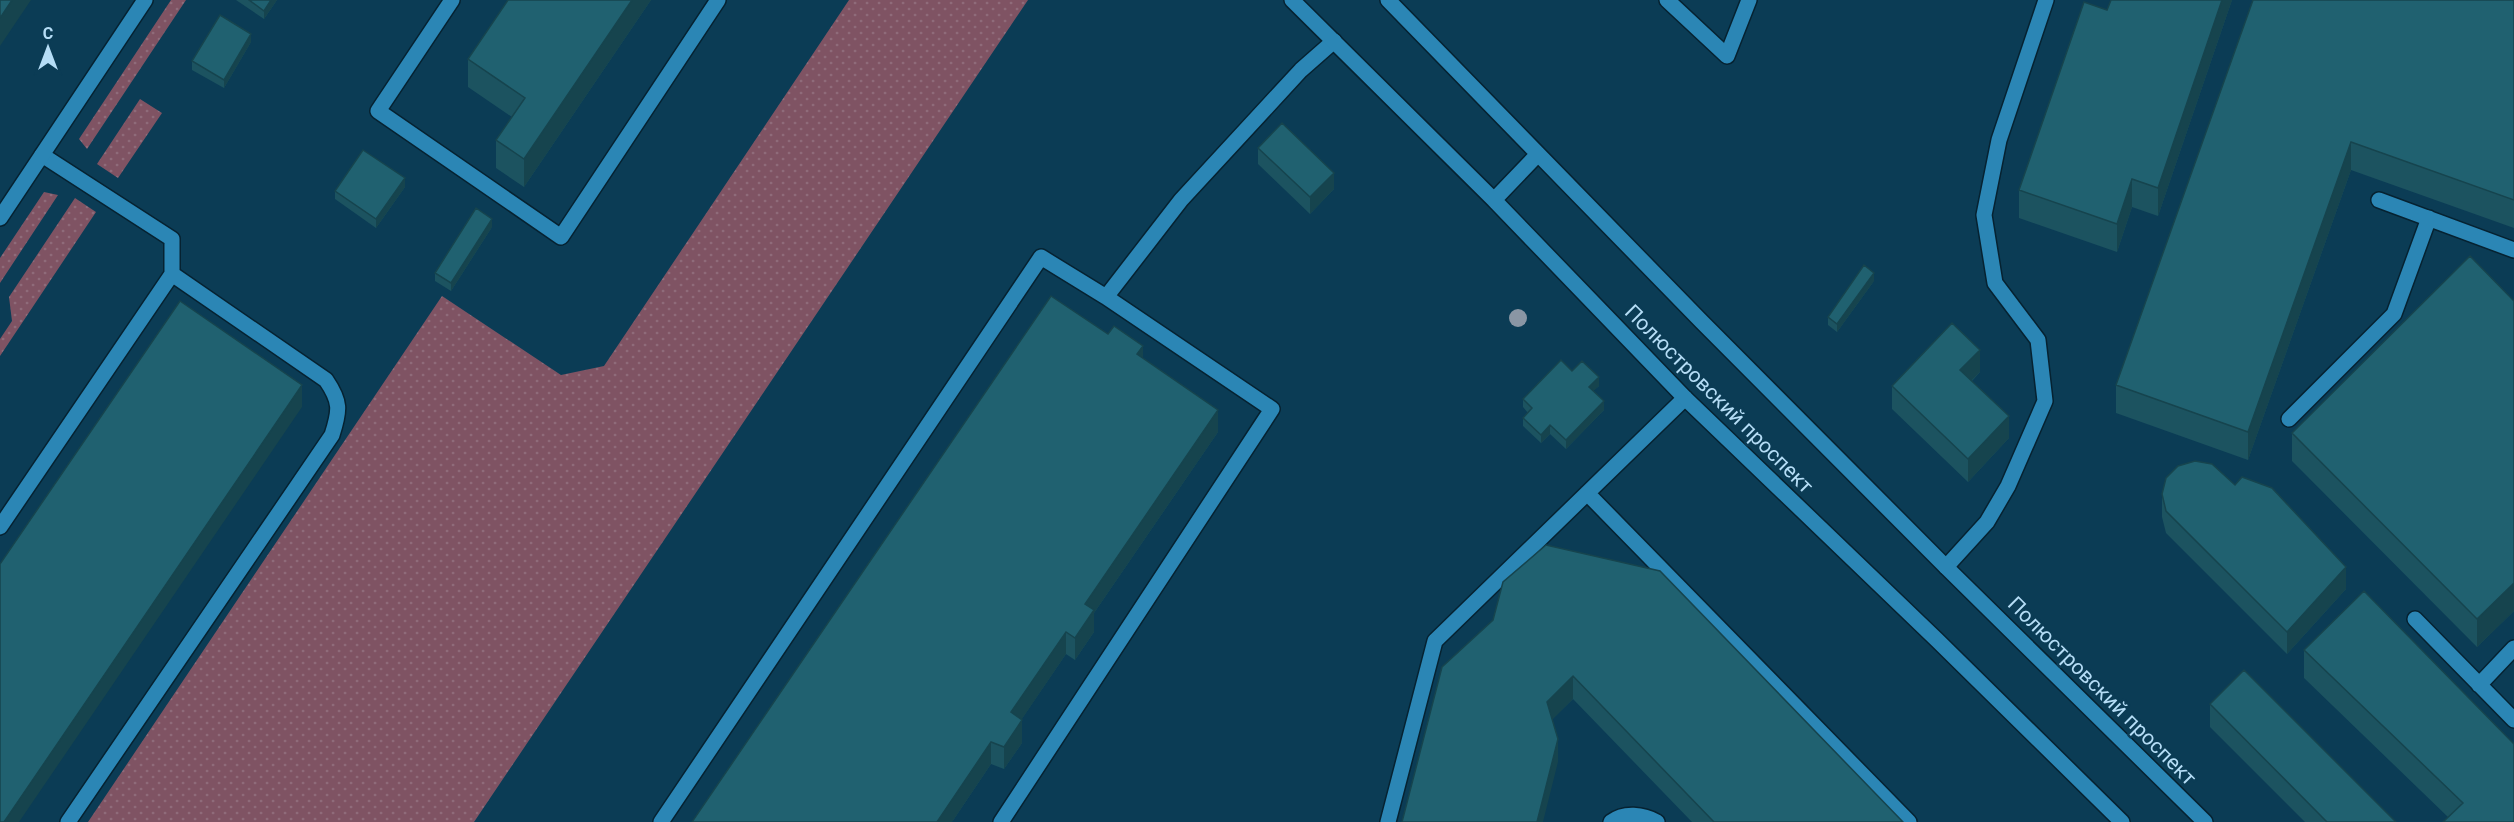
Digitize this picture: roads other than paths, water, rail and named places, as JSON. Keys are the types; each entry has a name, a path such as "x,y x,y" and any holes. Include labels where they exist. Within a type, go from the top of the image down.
{"main road":[{"path":"0,218 145,0"},
{"path":"452,0 378,111 561,237 718,0"},
{"name":"Полюстровский проспект","path":"1292,0 1494,200 1685,398 2122,822"},
{"name":"Полюстровский проспект","path":"1388,0 1946,567 2205,822"},
{"path":"1667,0 1727,56 1749,0"},
{"path":"1946,567 1987,522 2008,486 2045,401 2038,340 1995,283 1984,215 1999,140 2046,0"},
{"path":"1106,297 1181,200 1302,70 1334,41"},
{"path":"1494,200 1538,154"},
{"path":"0,527 172,274 172,239 42,155"},
{"path":"2379,200 2514,250"},
{"path":"2289,419 2394,314 2429,218"},
{"path":"661,822 1041,257 1106,297 1272,409 1000,822"},
{"path":"68,822 332,435 339,414 337,395 326,380 172,274"},
{"path":"1388,822 1435,641 1685,398"},
{"path":"1587,493 1909,822"},
{"path":"2415,619 2514,720"},
{"path":"2479,685 2514,648"},
{"path":"1611,822 1616,818 1635,815 1657,822"}]}
